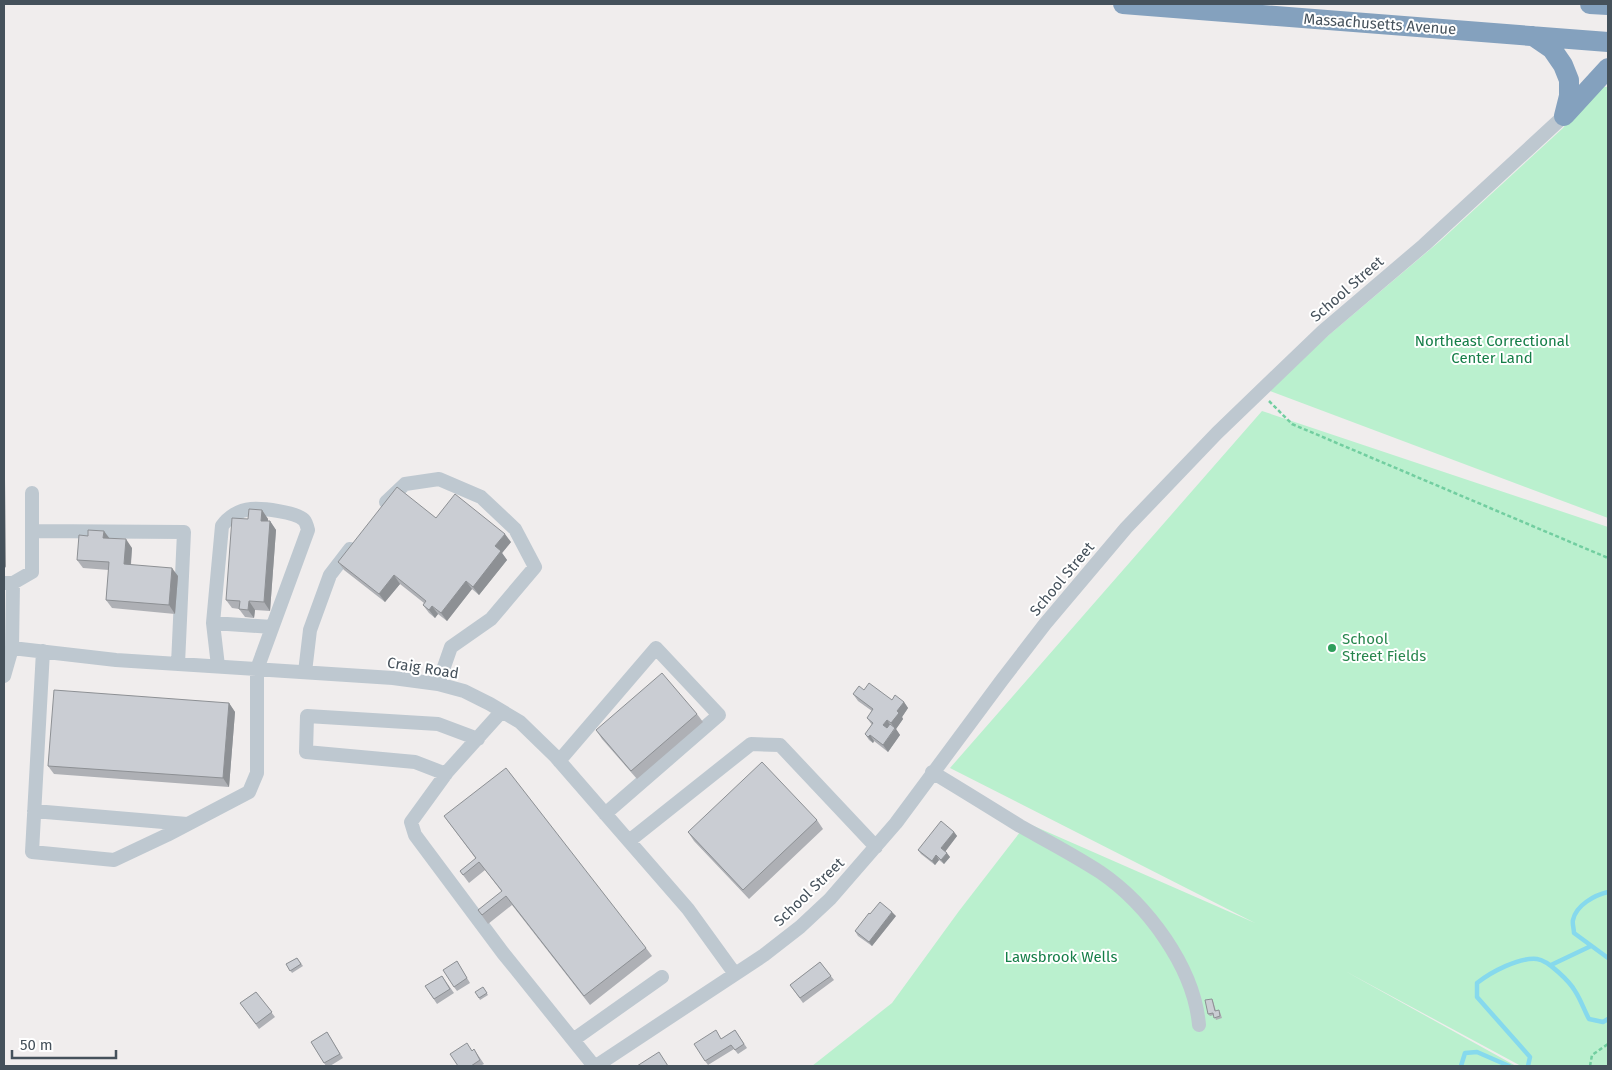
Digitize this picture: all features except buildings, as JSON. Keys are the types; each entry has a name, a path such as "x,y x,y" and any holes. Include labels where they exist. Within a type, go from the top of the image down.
{"highway":[{"name":"Massachusetts Avenue","path":"1122,4 1608,42"},
{"path":"1590,4 1608,5"},
{"path":"1532,36 1552,49 1563,65 1569,80 1570,96 1564,116"},
{"path":"1564,116 1608,68"}],"street":[{"name":"School Street","path":"595,1066 764,955 830,899 896,823 932,772 1045,624 1126,528 1217,433 1323,331 1424,245 1564,116"},
{"path":"376,514 405,484 439,479 481,497 515,529 535,568 491,619 452,647 438,684"},
{"path":"4,676 12,648 8,583 32,572 32,493"},
{"path":"43,651 32,852 114,860 248,792 257,773 257,669 308,530 305,521 298,515 250,509 227,519 222,526 213,623 218,666"},
{"path":"32,531 184,532 178,664"},
{"path":"305,672 310,630 330,575 359,537"},
{"path":"213,623 272,627"},
{"name":"Craig Road","path":"12,648 116,660 393,678 438,684 464,691 520,722 559,761 688,909 735,974"},
{"path":"559,761 656,648 718,715 606,814"},
{"path":"502,711 446,774 410,822 415,835 503,953 595,1066"},
{"path":"446,774 416,762 306,752 307,716 438,724 478,739"},
{"path":"629,841 751,744 780,745 876,847"},
{"path":"932,772 1100,872 1126,892 1151,920 1172,950 1188,981 1197,1009 1198,1025"},
{"path":"34,811 188,824"},
{"path":"573,1040 662,977"}],"path":[{"path":"1260,393 1292,424 1608,558"},
{"path":"1590,1066 1592,1055 1608,1044"}],"green space":[{"name":"Northeast Correctional Center Land","path":"1596,86 1608,87 1608,518 1265,389 1440,241 1563,128"},
{"name":"School Street Fields","path":"1262,411 1608,527 1608,1066 1521,1066 1345,971 1516,1066 812,1066 892,1003 959,911 1027,823 1255,923 950,768"}],"waterway":[{"path":"1608,892 1592,898 1582,905 1573,920 1574,933 1608,958"},
{"path":"1551,965 1591,946"},
{"path":"1528,1066 1530,1057 1477,997 1477,983 1490,974 1522,960 1542,960 1564,977 1572,987 1589,1019 1603,1022 1608,1019"},
{"path":"1461,1066 1465,1053 1477,1052 1509,1066"}],"place":[{"name":"School Street Fields","path":"1332,648"}],"park label":[{"name":"Lawsbrook Wells","path":"1061,957"}]}
